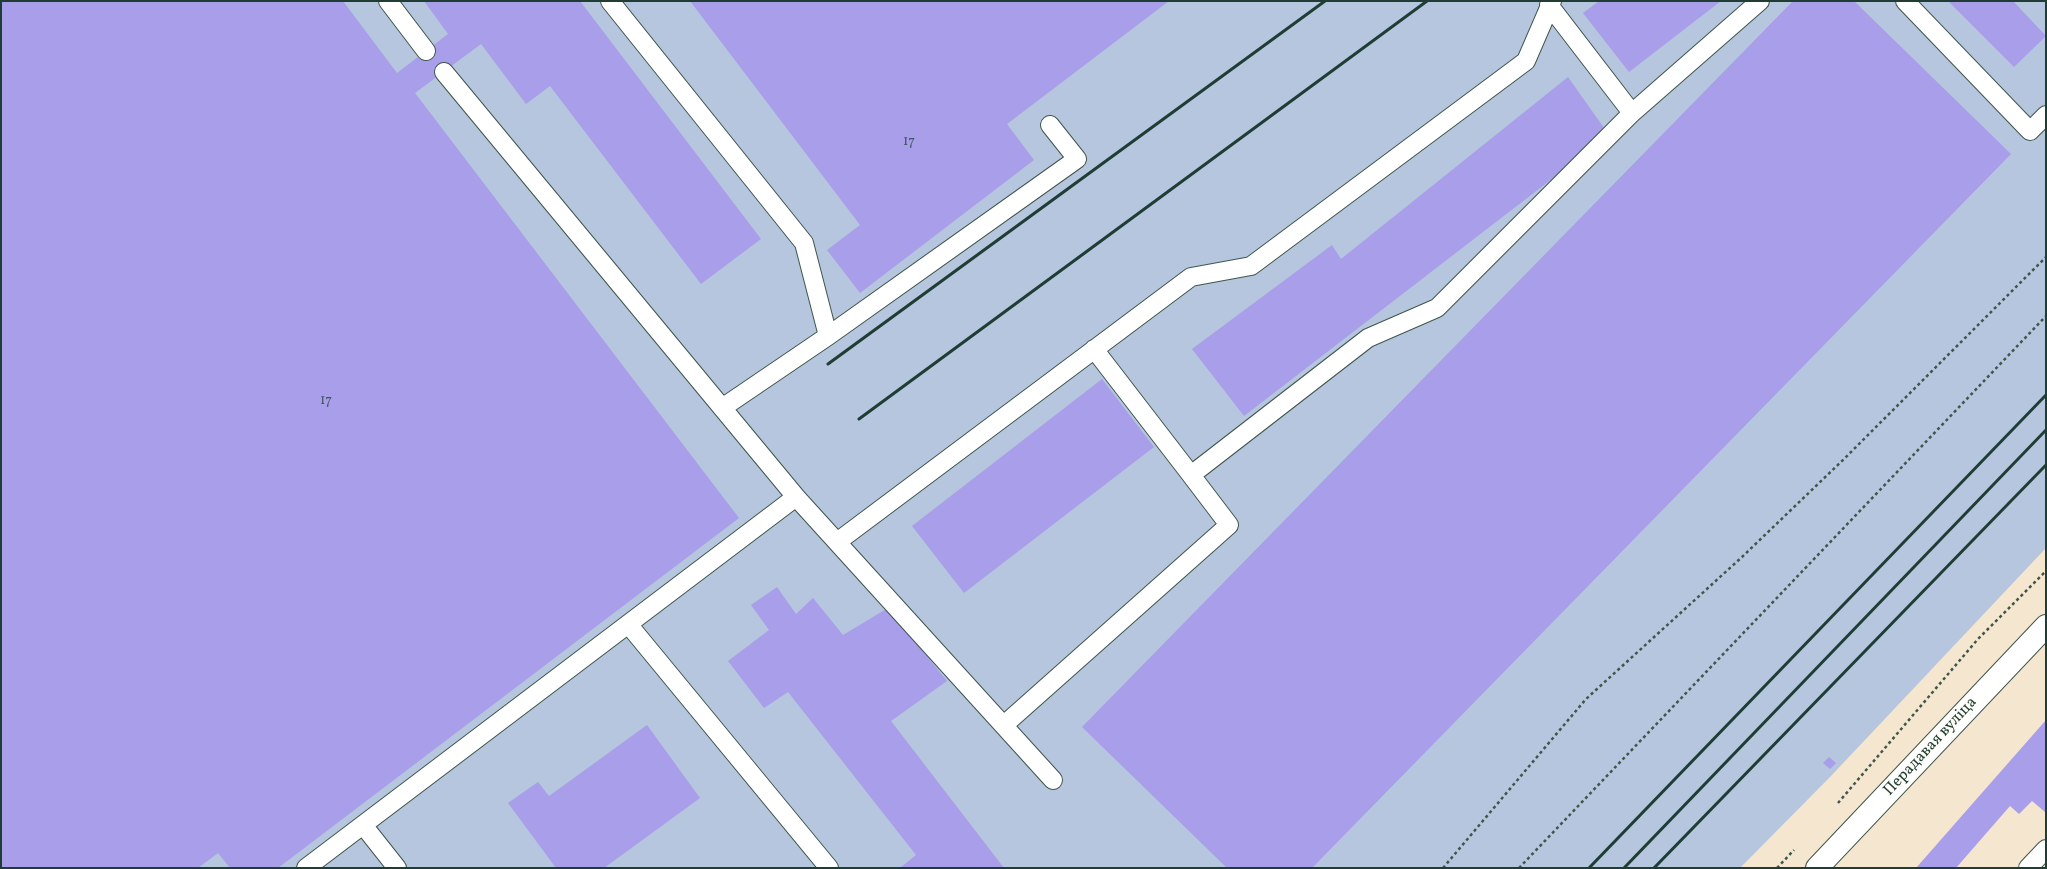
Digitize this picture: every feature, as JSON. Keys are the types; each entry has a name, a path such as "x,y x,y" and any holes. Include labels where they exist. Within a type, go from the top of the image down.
{"street":[{"name":"Перадавая вуліца","path":"1817,868 2046,626"}],"lane":[{"path":"388,1 426,51"},
{"path":"610,1 804,243 828,336"},
{"path":"1191,475 1368,338 1438,308 1632,113 1760,1"},
{"path":"1905,1 2030,131 2046,115"},
{"path":"1550,3 1632,113"},
{"path":"837,542 1191,277 1251,266 1526,61 1550,3"},
{"path":"444,72 796,497 1053,780"},
{"path":"722,408 828,336 1077,159 1050,125"},
{"path":"1004,725 1230,525 1094,349"},
{"path":"306,868 796,497"},
{"path":"628,624 829,868"},
{"path":"364,825 397,868"},
{"path":"2028,868 2046,849"}],"path":[{"path":"1443,868 1586,699 1742,558 1844,459 2046,257"},
{"path":"1519,868 2046,316"},
{"path":"1833,808 1978,639 2046,571"},
{"path":"1777,868 1797,847"}],"shaded area":[{"path":"1,1 2046,1 2046,548 1831,776 1740,868 1,868"}],"building":[{"path":"1,1 343,1 397,73 448,34 424,1 580,1 761,239 701,284 550,86 526,104 481,44 415,93 739,518 278,868 230,868 218,853 198,868 1,868"},
{"path":"690,1 1169,1 1007,124 1034,160 860,293 827,250 860,225"},
{"path":"1599,1 1721,1 1629,72 1583,13"},
{"path":"1793,1 1854,1 2011,154 1312,868 1227,868 1082,727"},
{"path":"1948,1 2013,1 2046,36 2014,67"},
{"path":"1568,77 1609,135 1244,416 1192,349 1332,245 1341,259"},
{"path":"1102,379 1154,447 964,593 912,526"},
{"path":"777,587 796,614 813,598 843,635 888,608 947,681 891,721 1004,868 900,868 916,855 788,692 764,708 728,661 769,630 751,605"},
{"path":"2046,720 2045,812 2032,801 2019,814 2010,806 1956,868 1916,868"},
{"path":"647,725 700,798 604,868 556,868 508,803 538,782 549,796"},
{"path":"1829,757 1836,763 1830,769 1823,763"}],"railway":[{"path":"828,364 1325,1"},
{"path":"859,419 1427,1"},
{"path":"1589,868 2046,395"},
{"path":"1624,868 2046,430"},
{"path":"1654,868 2046,465"}]}
